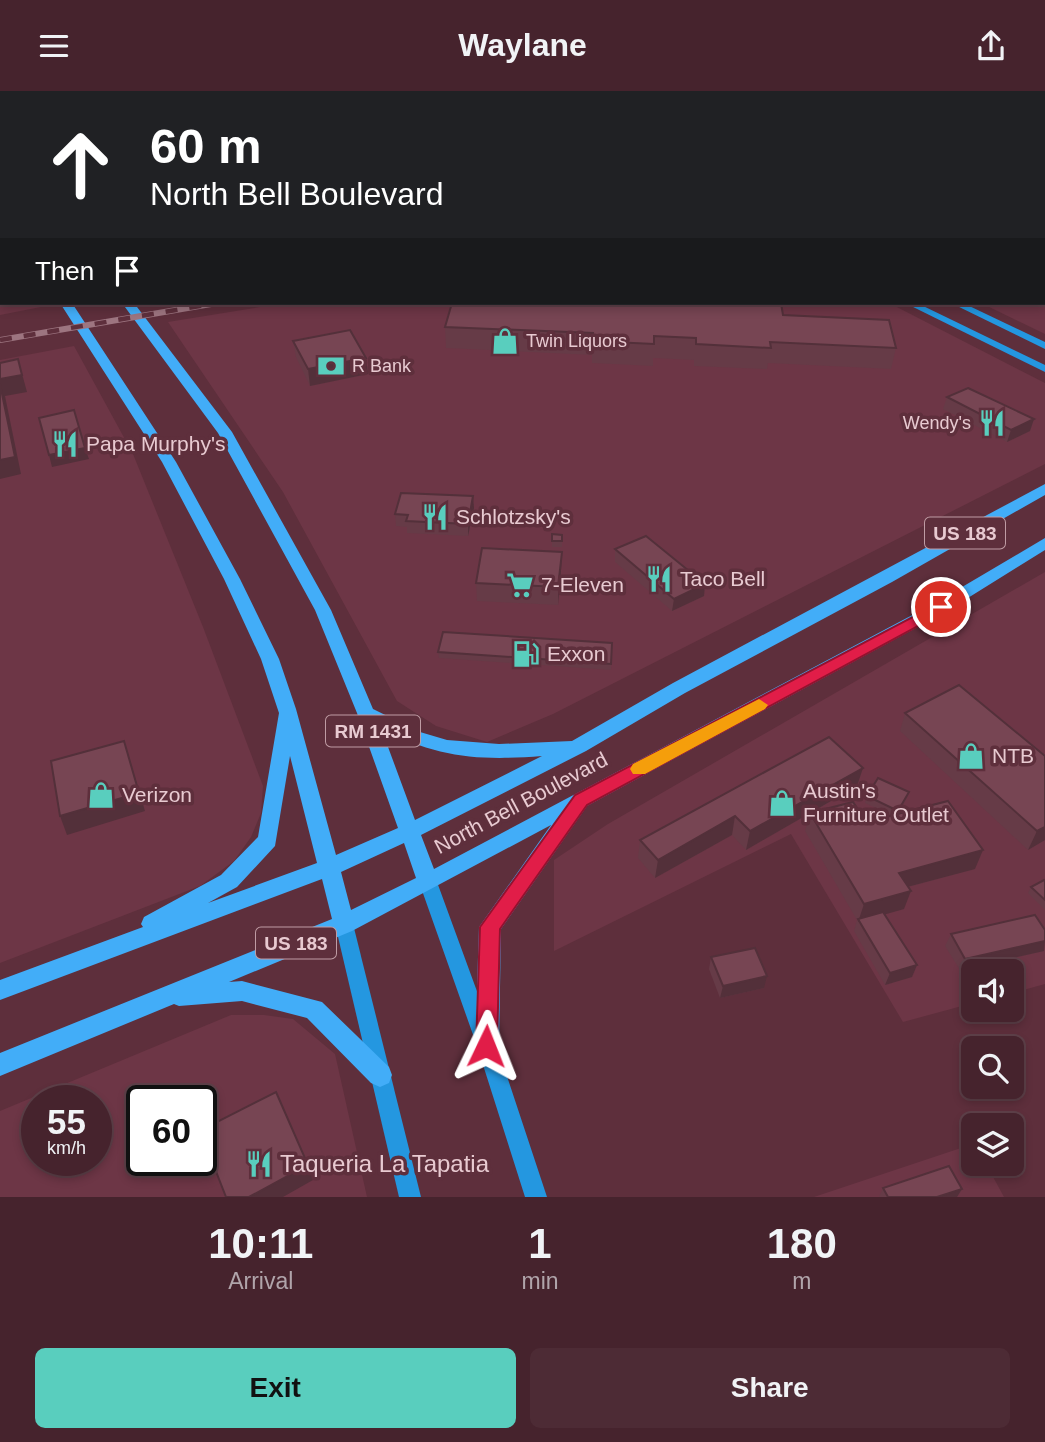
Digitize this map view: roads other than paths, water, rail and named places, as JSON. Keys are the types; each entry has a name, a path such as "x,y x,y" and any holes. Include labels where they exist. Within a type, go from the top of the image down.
{"main road":[{"name":"RM 1431","path":"67,305 169,462 232,579 270,659 287,709 331,867 410,1197"},
{"name":"RM 1431","path":"130,305 225,432 323,610 411,831 536,1197"},
{"path":"914,305 1045,369"},
{"path":"960,305 1045,346"},
{"name":"North Bell Boulevard","path":"0,990 331,867 411,831 579,746 679,688 886,579 1045,489"},
{"name":"North Bell Boulevard","path":"0,1065 344,924 428,882 941,607 1045,543"},
{"path":"102,952 229,881 268,840 287,709"},
{"path":"366,713 428,743 461,750 488,753 579,746"},
{"path":"486,1046 490,927 581,800"},
{"path":"161,997 242,991 314,1009 380,1075"}],"railway":[{"path":"0,340 205,305"}],"place":[{"name":"Twin Liquors","path":"505,341"},
{"name":"R Bank","path":"331,366"},
{"name":"Wendy's","path":"992,423"},
{"name":"Papa Murphy's","path":"65,444"},
{"name":"Schlotzsky's","path":"435,517"},
{"name":"Taco Bell","path":"659,579"},
{"name":"7-Eleven","path":"520,585"},
{"name":"Exxon","path":"526,654"},
{"name":"NTB","path":"971,756"},
{"name":"Verizon","path":"101,795"},
{"name":"Austin's Furniture Outlet","path":"782,803"},
{"name":"Taqueria La Tapatia","path":"259,1164"}]}
